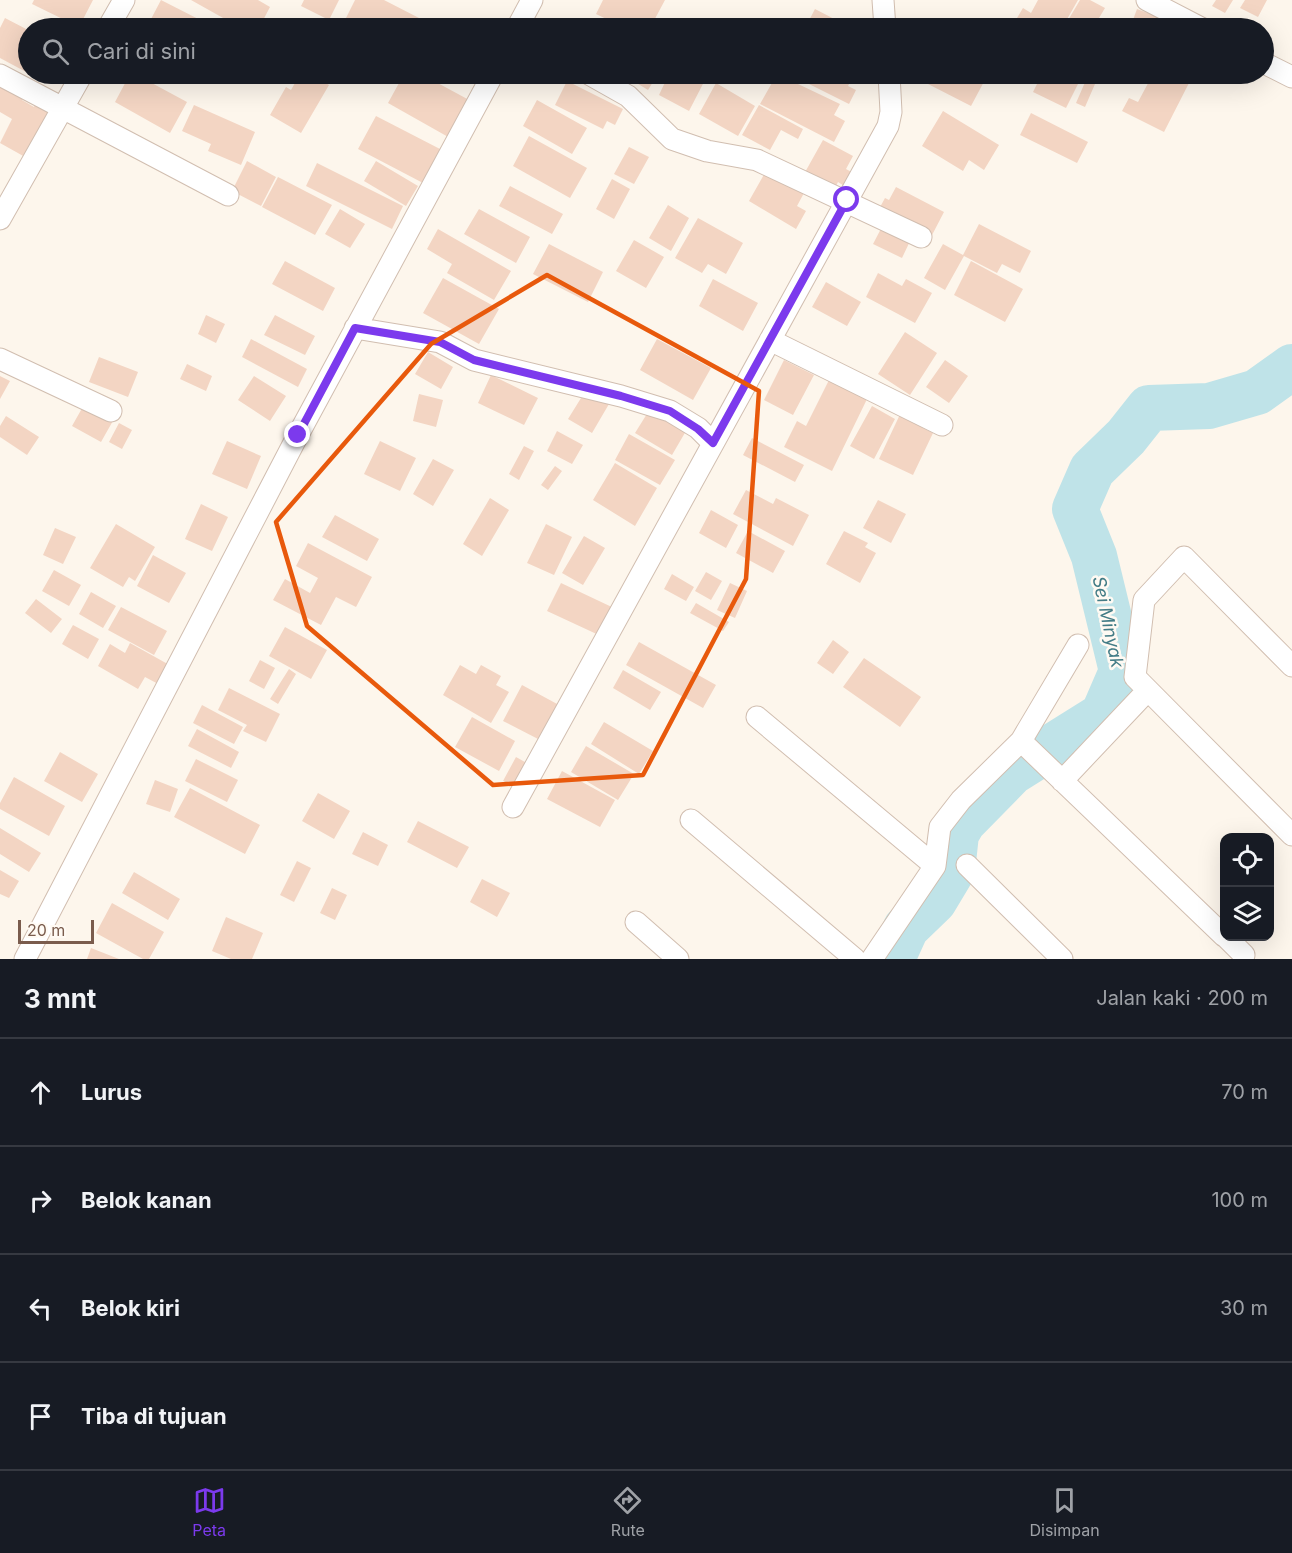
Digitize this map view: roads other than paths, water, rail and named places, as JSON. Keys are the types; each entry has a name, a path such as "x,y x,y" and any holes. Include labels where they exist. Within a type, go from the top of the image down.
{"street":[{"path":"114,18 124,0"},
{"path":"522,18 532,0"},
{"path":"883,0 884,18"},
{"path":"1147,0 1182,18"},
{"path":"1274,68 1292,77"},
{"path":"0,75 18,84"},
{"path":"18,84 228,195"},
{"path":"0,219 76,84"},
{"path":"25,959 88,834 355,328 488,84"},
{"path":"607,84 628,96 672,140 707,151 757,160 847,200 921,237"},
{"path":"513,807 888,126 891,112 889,84"},
{"path":"355,328 440,342 474,360 621,396 670,411 698,429 713,443"},
{"path":"770,340 942,425"},
{"path":"0,359 111,411"},
{"path":"1292,666 1185,557 1144,600 1135,677 1292,835"},
{"path":"872,959 935,866 940,827 961,800 1023,743 1078,645"},
{"path":"1059,777 1148,690"},
{"path":"758,717 935,866"},
{"path":"1023,743 1220,931"},
{"path":"691,820 855,959"},
{"path":"967,865 1062,959"},
{"path":"636,922 678,959"},
{"path":"1229,941 1244,958"}],"waterway":[{"name":"Sei Minyak","path":"892,959 906,928 934,901 952,871 956,834 963,822 1012,772 1103,715 1122,671 1094,556 1075,509 1092,470 1126,437 1149,408 1209,406 1257,392 1292,367"}]}
